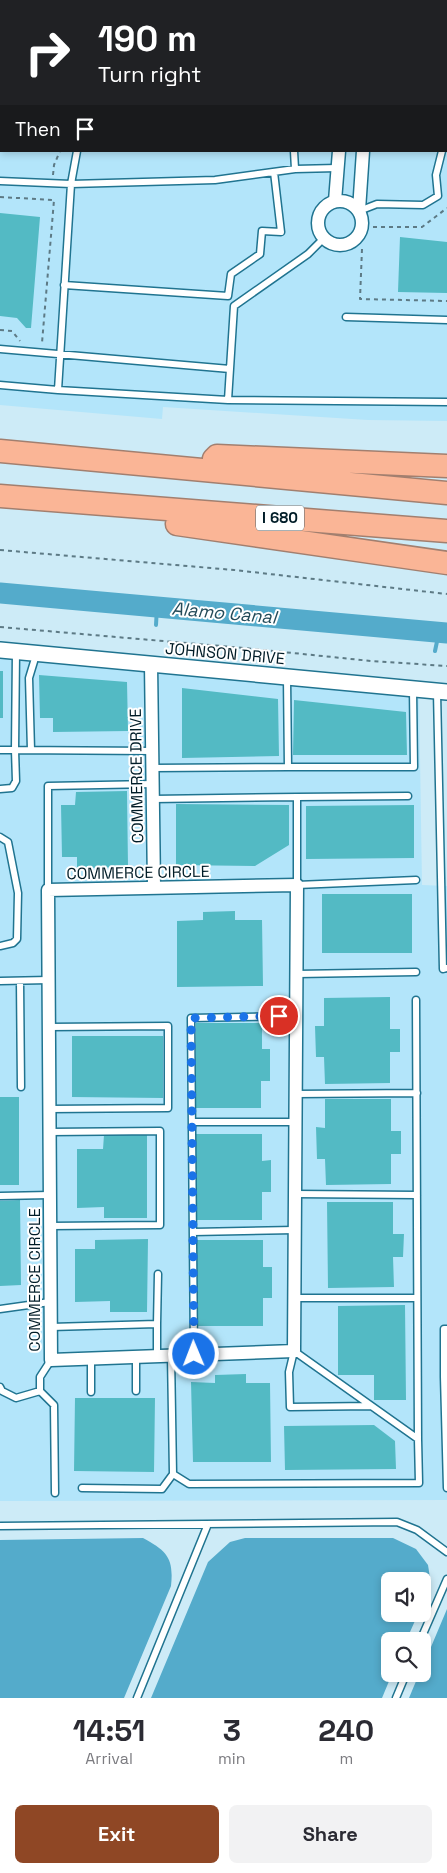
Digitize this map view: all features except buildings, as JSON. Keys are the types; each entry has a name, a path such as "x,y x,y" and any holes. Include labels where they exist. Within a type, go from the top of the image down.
{"highway":[{"path":"0,451 447,493"},
{"path":"197,469 217,456 447,466"},
{"name":"I 680","path":"0,496 447,532"},
{"path":"113,505 124,517 447,563"}],"street":[{"path":"335,201 339,152"},
{"path":"359,211 352,204 344,201 335,201 327,205 318,220 318,228 324,238 335,245 343,246 359,236 362,228 362,219 359,211 363,152"},
{"name":"JOHNSON DRIVE","path":"0,650 442,691"},
{"name":"COMMERCE DRIVE","path":"152,664 154,887"},
{"path":"294,1351 297,885"},
{"name":"COMMERCE CIRCLE","path":"294,1351 51,1360 48,890 297,885"}],"lane":[{"path":"58,390 71,184 77,152"},
{"path":"294,152 295,169"},
{"path":"359,211 377,204 423,205 438,196 436,175 442,152"},
{"path":"0,181 71,184 215,180 295,169 337,168"},
{"path":"228,400 234,306 228,296 231,274 260,254 262,232 281,232 274,172"},
{"path":"234,306 308,254 324,238"},
{"path":"64,285 228,296"},
{"path":"346,317 447,320"},
{"path":"0,349 230,369"},
{"path":"0,385 228,400 447,402"},
{"path":"0,789 9,789 15,784 16,652"},
{"path":"31,750 29,678 36,654"},
{"path":"287,676 288,767"},
{"path":"152,768 414,767 413,688"},
{"path":"442,691 443,968 447,968"},
{"path":"0,750 152,751"},
{"path":"48,890 48,786 153,784"},
{"path":"153,799 408,796"},
{"path":"297,797 297,885 416,880"},
{"path":"0,837 8,842 18,892 17,939 13,943 0,946"},
{"path":"296,974 416,972"},
{"path":"0,981 49,980"},
{"path":"20,981 21,1087"},
{"path":"173,1474 189,1484 419,1482 416,1000"},
{"path":"194,1354 191,1018 296,1016"},
{"path":"49,1027 168,1026 168,1108 49,1109"},
{"path":"296,1094 416,1093"},
{"path":"192,1122 296,1122"},
{"path":"50,1132 160,1131 160,1225 50,1226"},
{"path":"295,1194 417,1195"},
{"path":"0,1196 50,1195"},
{"path":"193,1232 295,1230"},
{"path":"157,1356 158,1274"},
{"path":"294,1298 417,1298"},
{"path":"0,1309 50,1302"},
{"path":"50,1327 157,1324"},
{"path":"447,1329 444,1329 446,1350 447,1488"},
{"path":"371,1406 290,1407 289,1372 294,1351 418,1439"},
{"path":"82,1488 162,1489 173,1474 171,1355"},
{"path":"136,1356 136,1391"},
{"path":"91,1358 91,1392"},
{"path":"51,1360 40,1377 40,1392 54,1405 55,1493"},
{"path":"0,1387 2,1391 16,1398 40,1392"},
{"path":"0,1526 397,1522 417,1530 447,1552"},
{"path":"137,1698 208,1524"},
{"path":"424,1632 447,1579"},
{"path":"396,1698 403,1682"}],"path":[{"path":"0,197 54,200 42,344 34,343"},
{"path":"373,227 422,227 447,208"},
{"path":"362,249 360,299 447,301"},
{"path":"0,330 12,331 19,341 27,342"},
{"path":"0,550 234,570 447,594"},
{"path":"0,627 371,661 447,666"}],"shaded area":[{"path":"0,152 447,152 447,421 368,420 163,407 162,419 0,405"},
{"path":"0,658 419,693 422,885 447,886 447,1500 0,1501"},
{"path":"143,1538 158,1547 167,1556 172,1576 171,1586 124,1698 0,1698 0,1540"},
{"path":"245,1538 393,1538 416,1549 428,1565 429,1572 381,1572 381,1622 414,1622 410,1632 381,1632 381,1682 389,1682 382,1698 151,1698 208,1562 230,1542"},
{"path":"447,1609 447,1698 409,1698 416,1682 431,1682 431,1647"}],"waterway":[{"name":"Alamo Canal","path":"0,593 447,633"},
{"path":"156,625 157,607"},
{"path":"435,651 439,632"}],"route":[{"path":"194,1354 191,1018 279,1016"}]}
